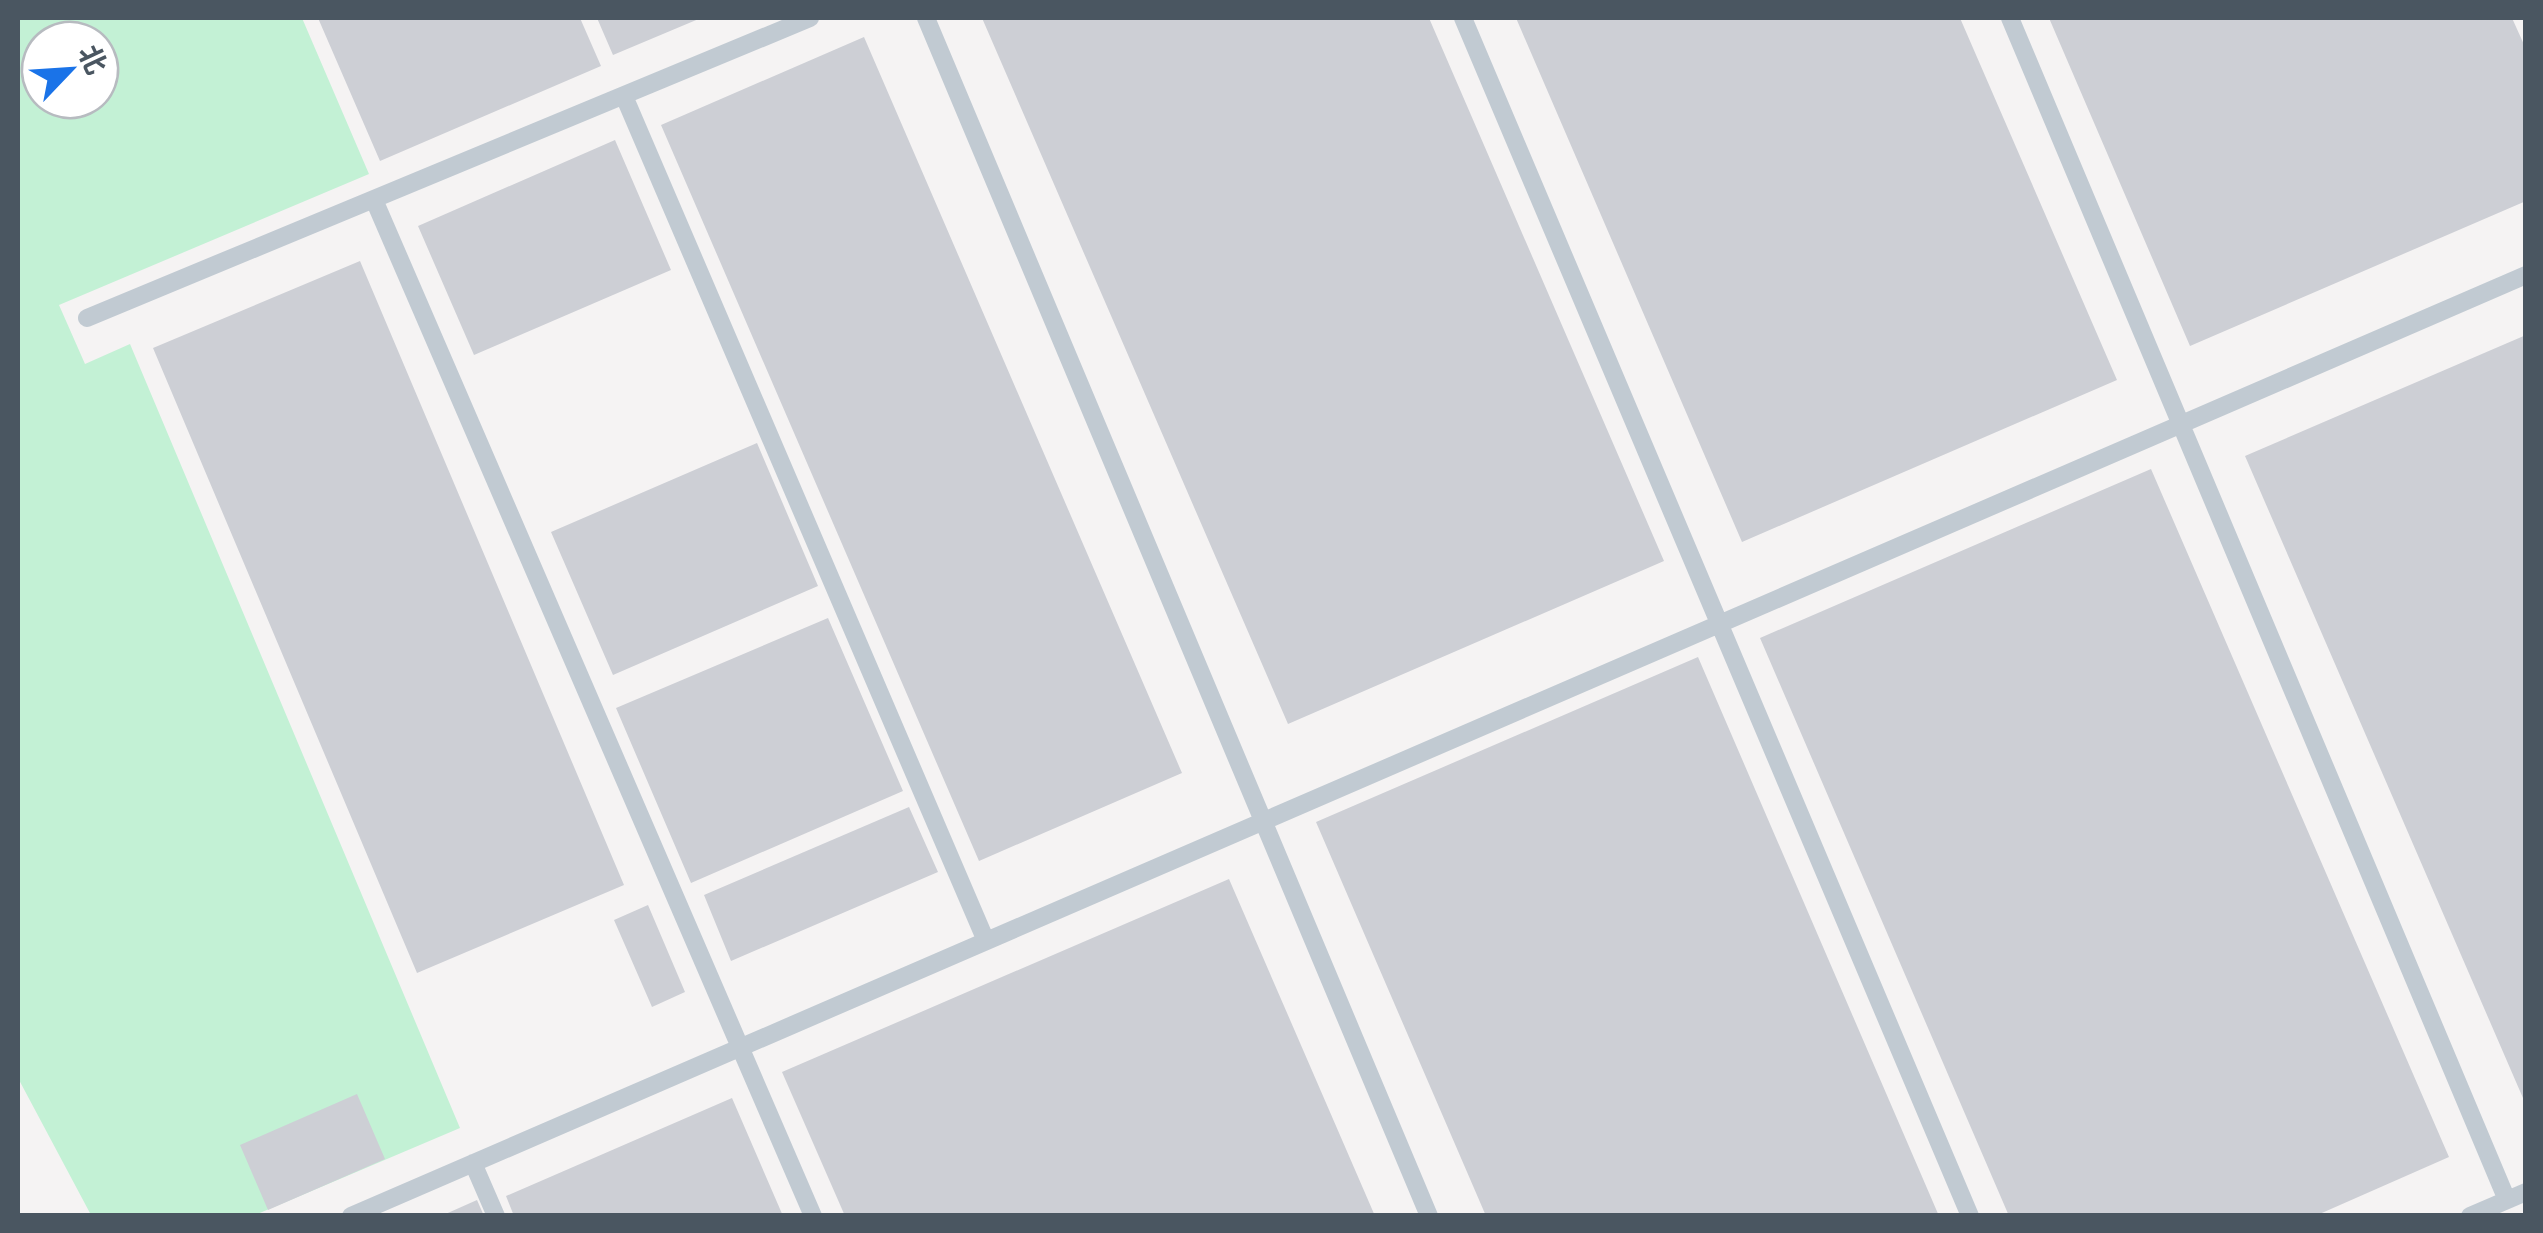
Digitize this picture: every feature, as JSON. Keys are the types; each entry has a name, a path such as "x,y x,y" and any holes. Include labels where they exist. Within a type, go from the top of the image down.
{"lane":[{"path":"86,318 374,202 810,18"},
{"path":"926,18 1429,1216"},
{"path":"1463,18 1970,1216"},
{"path":"2010,18 2507,1200"},
{"path":"624,96 986,941"},
{"path":"374,202 812,1216"},
{"path":"351,1216 2526,275"},
{"path":"473,1163 496,1216"},
{"path":"2470,1216 2526,1192"}],"green space":[{"path":"18,18 302,18 369,174 59,305 85,364 130,344 460,1128 255,1215 91,1215 18,1078"}],"building":[{"path":"318,18 580,18 601,66 380,161"},
{"path":"597,18 701,18 613,55"},
{"path":"982,18 1429,18 1664,561 1288,724"},
{"path":"1516,18 1960,18 2117,380 1742,542"},
{"path":"2049,18 2512,18 2526,49 2526,201 2190,346"},
{"path":"864,37 1182,773 979,861 661,125"},
{"path":"615,140 671,270 474,355 418,226"},
{"path":"360,261 624,885 417,973 153,348"},
{"path":"2526,335 2526,1105 2245,456"},
{"path":"757,443 818,586 613,675 551,532"},
{"path":"2151,469 2449,1157 2315,1216 2009,1216 1760,638"},
{"path":"828,618 903,791 691,883 616,708"},
{"path":"1698,657 1939,1216 1486,1216 1316,822"},
{"path":"909,807 938,872 731,961 704,895"},
{"path":"1229,879 1375,1216 845,1216 782,1072"},
{"path":"648,905 685,992 652,1007 614,920"},
{"path":"357,1094 385,1159 268,1210 240,1145"},
{"path":"732,1098 783,1216 514,1216 506,1196"},
{"path":"477,1200 484,1216 441,1216"}]}
